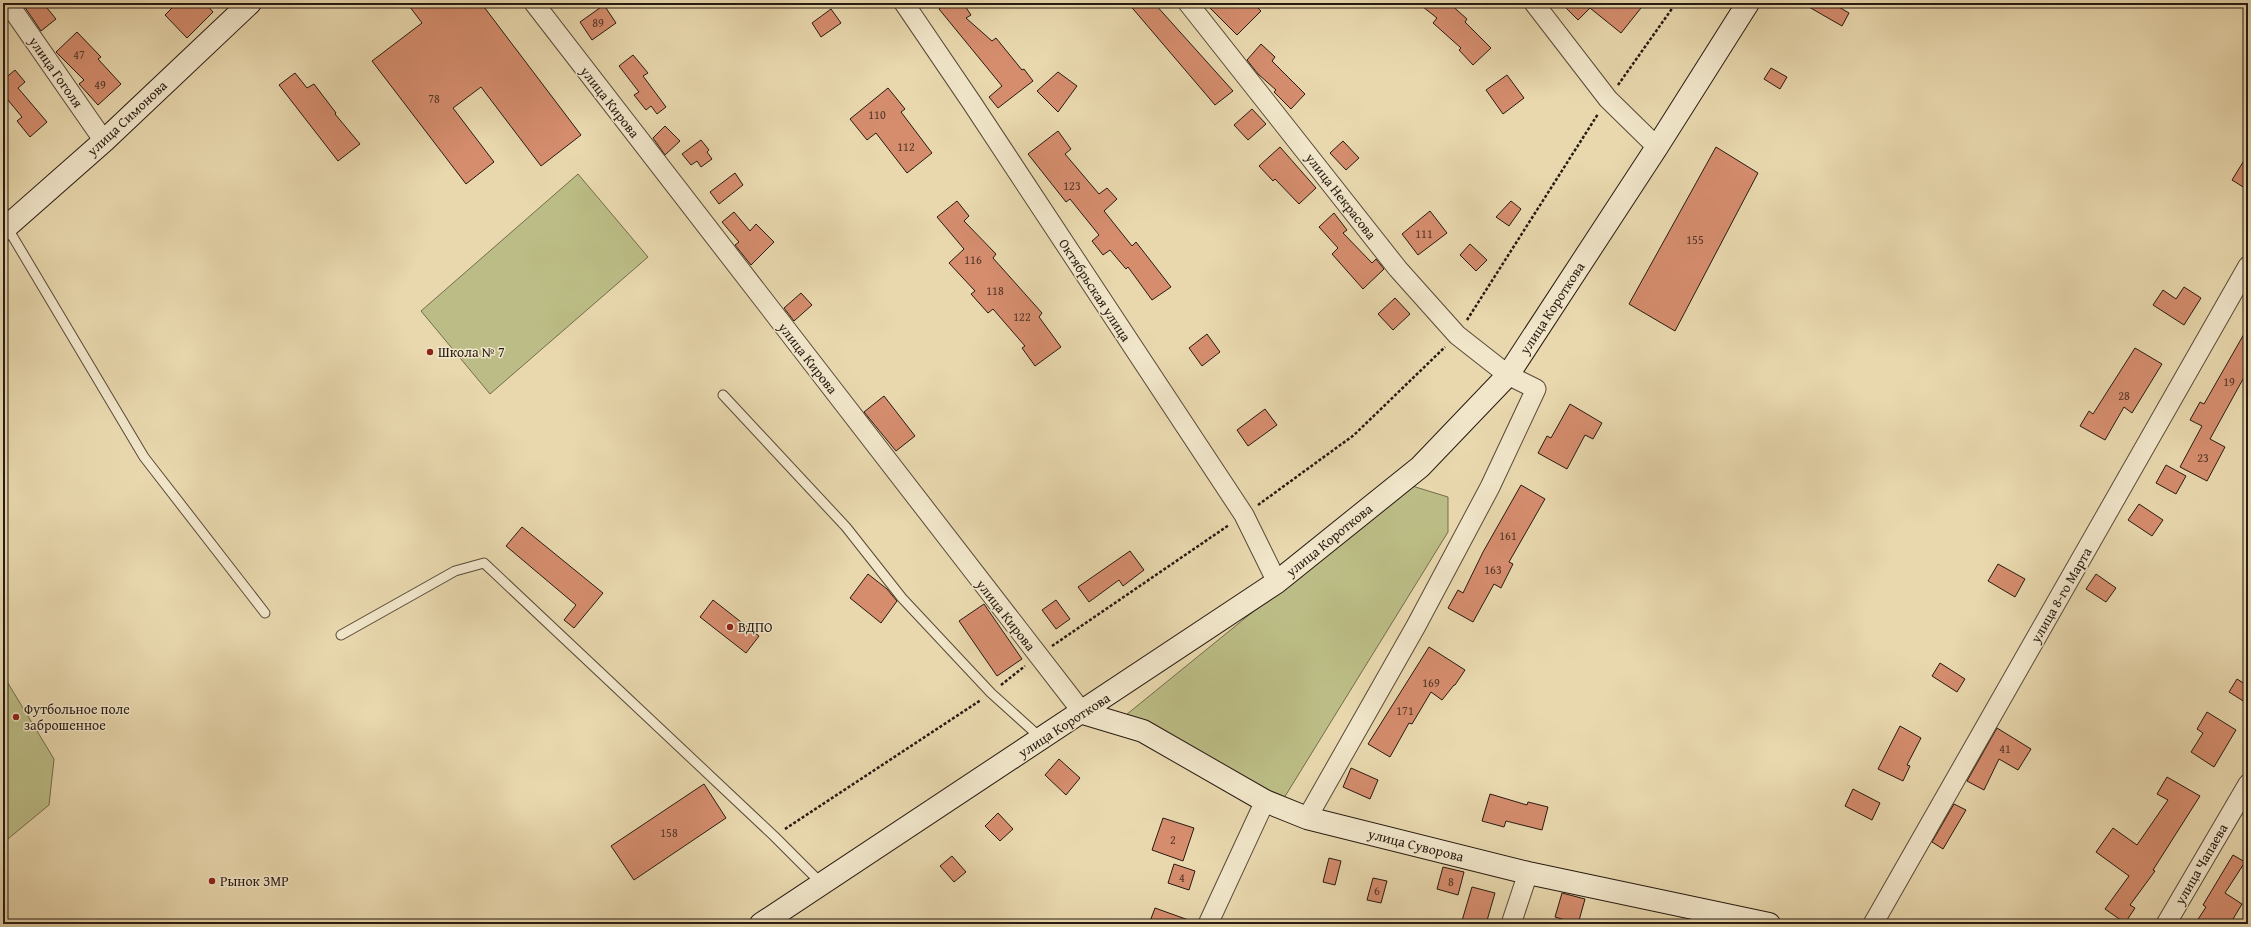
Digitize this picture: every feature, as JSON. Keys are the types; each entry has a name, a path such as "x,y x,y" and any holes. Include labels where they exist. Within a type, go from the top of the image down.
{"street":[{"name":"улица Гоголя","path":"8,3 104,141"},
{"name":"улица Симонова","path":"5,229 104,141 250,3"},
{"name":"улица Кирова","path":"534,3 1083,713"},
{"name":"Октябрьская улица","path":"904,3 972,103 1244,515 1277,582"},
{"name":"улица Некрасова","path":"1188,3 1393,263 1457,336 1508,375 1536,388 1490,487 1423,612 1307,818"},
{"path":"1534,3 1608,99 1657,147"},
{"name":"улица Короткова","path":"761,924 1083,713 1277,582 1420,467 1508,375 1657,147 1748,3"},
{"name":"улица 8-го Марта","path":"1873,924 2248,266"},
{"name":"улица Суворова","path":"1083,713 1143,731 1264,802 1307,818 1528,873 1769,924"},
{"name":"улица Чапаева","path":"2166,924 2248,784"},
{"path":"1208,924 1264,802"},
{"path":"1511,924 1528,873"}],"lane":[{"path":"5,229 144,457 265,613"},
{"path":"723,395 846,527 902,598 992,693 1042,740"},
{"path":"341,635 455,571 484,563 774,836 822,884"}],"path":[{"path":"774,836 992,693 1038,656 1244,515 1354,435 1457,336 1608,99 1676,3"}],"green space":[{"path":"578,174 648,257 490,394 421,311"},
{"path":"1409,485 1448,497 1448,532 1284,798 1121,719"},
{"name":"Футбольное поле заброшенное","path":"3,675 54,759 49,805 3,843"}],"building":[{"path":"22,3 43,3 56,19 41,31"},
{"path":"177,3 205,3 213,12 187,38 165,15"},
{"path":"407,3 481,3 581,135 541,166 481,87 453,108 494,162 466,184 372,61 422,23"},
{"path":"946,3 963,3 971,15 966,18 992,41 996,38 1033,81 998,108 989,97 1002,86 939,9"},
{"path":"1128,3 1154,3 1233,91 1215,105"},
{"path":"1205,3 1253,3 1261,11 1237,35"},
{"path":"1418,3 1449,3 1467,19 1465,22 1491,48 1473,65 1459,50 1461,48 1433,23 1437,18"},
{"path":"1561,3 1645,3 1621,33 1590,8 1578,20"},
{"path":"1802,3 1832,3 1849,13 1842,26"},
{"path":"604,5 616,23 592,40 580,22"},
{"path":"831,9 841,23 821,37 812,23"},
{"path":"77,32 101,57 98,59 121,84 98,105 79,84 84,80 56,52"},
{"path":"1261,44 1275,57 1272,61 1305,94 1291,109 1274,92 1276,90 1258,74 1247,60"},
{"path":"633,55 648,73 643,76 666,107 657,114 651,106 646,110 634,95 639,92 619,66"},
{"path":"1771,68 1787,77 1780,89 1764,79"},
{"path":"15,70 25,82 18,88 47,122 30,137 17,121 22,117 3,94 3,80"},
{"path":"1058,72 1077,86 1058,112 1037,91"},
{"path":"295,73 307,88 314,84 336,113 335,114 360,144 338,161 279,85"},
{"path":"1507,75 1524,98 1503,114 1486,90"},
{"path":"888,88 905,109 901,112 932,153 907,173 876,133 867,140 850,119"},
{"path":"1252,109 1266,124 1248,140 1234,125"},
{"path":"665,126 680,141 665,155 653,138"},
{"path":"1058,131 1071,149 1065,154 1099,194 1107,188 1117,199 1104,211 1132,246 1136,242 1171,287 1152,300 1128,267 1126,269 1110,250 1103,255 1092,241 1099,235 1070,199 1066,202 1028,154"},
{"path":"701,140 709,150 707,152 712,159 701,167 697,161 691,165 682,154"},
{"path":"1343,141 1359,158 1346,170 1330,153"},
{"path":"1280,147 1316,188 1299,204 1275,179 1273,181 1259,166"},
{"path":"1716,147 1758,173 1675,331 1629,304"},
{"path":"2248,154 2248,190 2232,180"},
{"path":"735,173 743,185 719,204 710,192"},
{"path":"957,201 969,216 964,221 996,254 993,258 1042,313 1039,317 1061,347 1035,366 1022,348 1025,346 993,309 988,313 971,294 975,291 949,263 964,249 937,217"},
{"path":"1511,201 1521,209 1509,226 1496,217"},
{"path":"1430,211 1447,233 1418,255 1402,234"},
{"path":"734,212 750,231 756,224 774,242 751,265 735,245 739,242 722,222"},
{"path":"1334,213 1347,230 1343,233 1372,263 1376,259 1384,269 1363,289 1332,254 1338,248 1319,227"},
{"path":"1470,244 1487,260 1476,271 1460,255"},
{"path":"2184,287 2201,298 2184,325 2153,305 2163,290 2176,299"},
{"path":"801,293 812,305 794,321 784,308"},
{"path":"1395,298 1410,314 1393,330 1378,314"},
{"path":"2248,327 2248,370 2210,439 2225,447 2207,481 2180,467 2202,426 2190,420 2200,402 2204,404"},
{"path":"1207,334 1220,352 1202,366 1189,348"},
{"path":"2135,348 2162,364 2132,413 2124,407 2105,440 2080,426 2089,411 2093,414"},
{"path":"884,396 915,436 896,451 864,412"},
{"path":"1570,404 1602,423 1593,439 1585,435 1567,469 1538,453 1547,436 1551,438"},
{"path":"1265,409 1277,425 1248,446 1237,430"},
{"path":"2166,465 2186,476 2176,494 2156,483"},
{"path":"1521,485 1545,499 1509,562 1513,564 1501,588 1494,584 1473,622 1448,608 1458,590 1463,593 1483,552"},
{"path":"2139,504 2163,520 2152,536 2128,520"},
{"path":"522,527 603,593 574,628 564,620 576,605 506,546"},
{"path":"1130,551 1144,570 1123,586 1119,580 1089,602 1078,587"},
{"path":"1998,564 2025,579 2015,597 1988,581"},
{"path":"868,574 887,589 897,601 881,623 850,598"},
{"path":"2096,574 2116,588 2106,602 2086,589"},
{"name":"ВДПО","path":"713,600 759,636 746,653 700,617"},
{"path":"1056,600 1070,619 1056,629 1042,610"},
{"path":"984,604 1022,659 997,676 959,621"},
{"path":"1429,647 1465,670 1442,700 1431,692 1412,724 1409,723 1390,757 1368,744"},
{"path":"1940,663 1965,679 1957,692 1932,676"},
{"path":"2237,679 2248,686 2248,704 2229,692"},
{"path":"2207,712 2236,730 2214,767 2191,752 2203,733 2197,729"},
{"path":"1900,726 1921,738 1907,765 1910,766 1903,781 1878,769"},
{"path":"1997,728 2031,749 2018,770 1999,759 1984,790 1967,781"},
{"path":"1059,759 1080,778 1066,795 1045,775"},
{"path":"1351,768 1378,780 1370,799 1343,787"},
{"path":"2167,777 2200,796 2153,870 2155,871 2130,905 2135,908 2125,923 2105,909 2129,876 2096,852 2113,828 2137,845 2168,800 2157,794"},
{"path":"704,784 726,818 634,880 611,846"},
{"path":"1853,789 1880,803 1872,820 1845,806"},
{"path":"1490,794 1527,805 1528,802 1548,807 1542,830 1506,821 1504,827 1482,821"},
{"path":"1954,804 1966,810 1943,849 1932,842"},
{"path":"998,813 1013,829 1000,841 985,826"},
{"path":"1163,818 1194,828 1183,861 1152,850"},
{"path":"2233,855 2245,862 2225,893 2242,904 2230,924 2195,924 2206,907 2203,905"},
{"path":"952,856 966,872 954,882 940,866"},
{"path":"1329,858 1341,861 1335,885 1323,882"},
{"path":"1174,864 1195,871 1189,890 1168,883"},
{"path":"1443,867 1464,872 1458,895 1437,889"},
{"path":"1373,878 1387,881 1381,903 1367,900"},
{"path":"1472,887 1495,893 1486,924 1461,924"},
{"path":"1562,893 1585,899 1578,924 1555,917"},
{"path":"1155,908 1194,922 1193,924 1149,924"}],"place":[{"name":"Школа № 7","path":"430,352"},
{"name":"ВДПО","path":"730,627"},
{"name":"Футбольное поле заброшенное","path":"16,717"},
{"name":"Рынок ЗМР","path":"212,881"}]}
